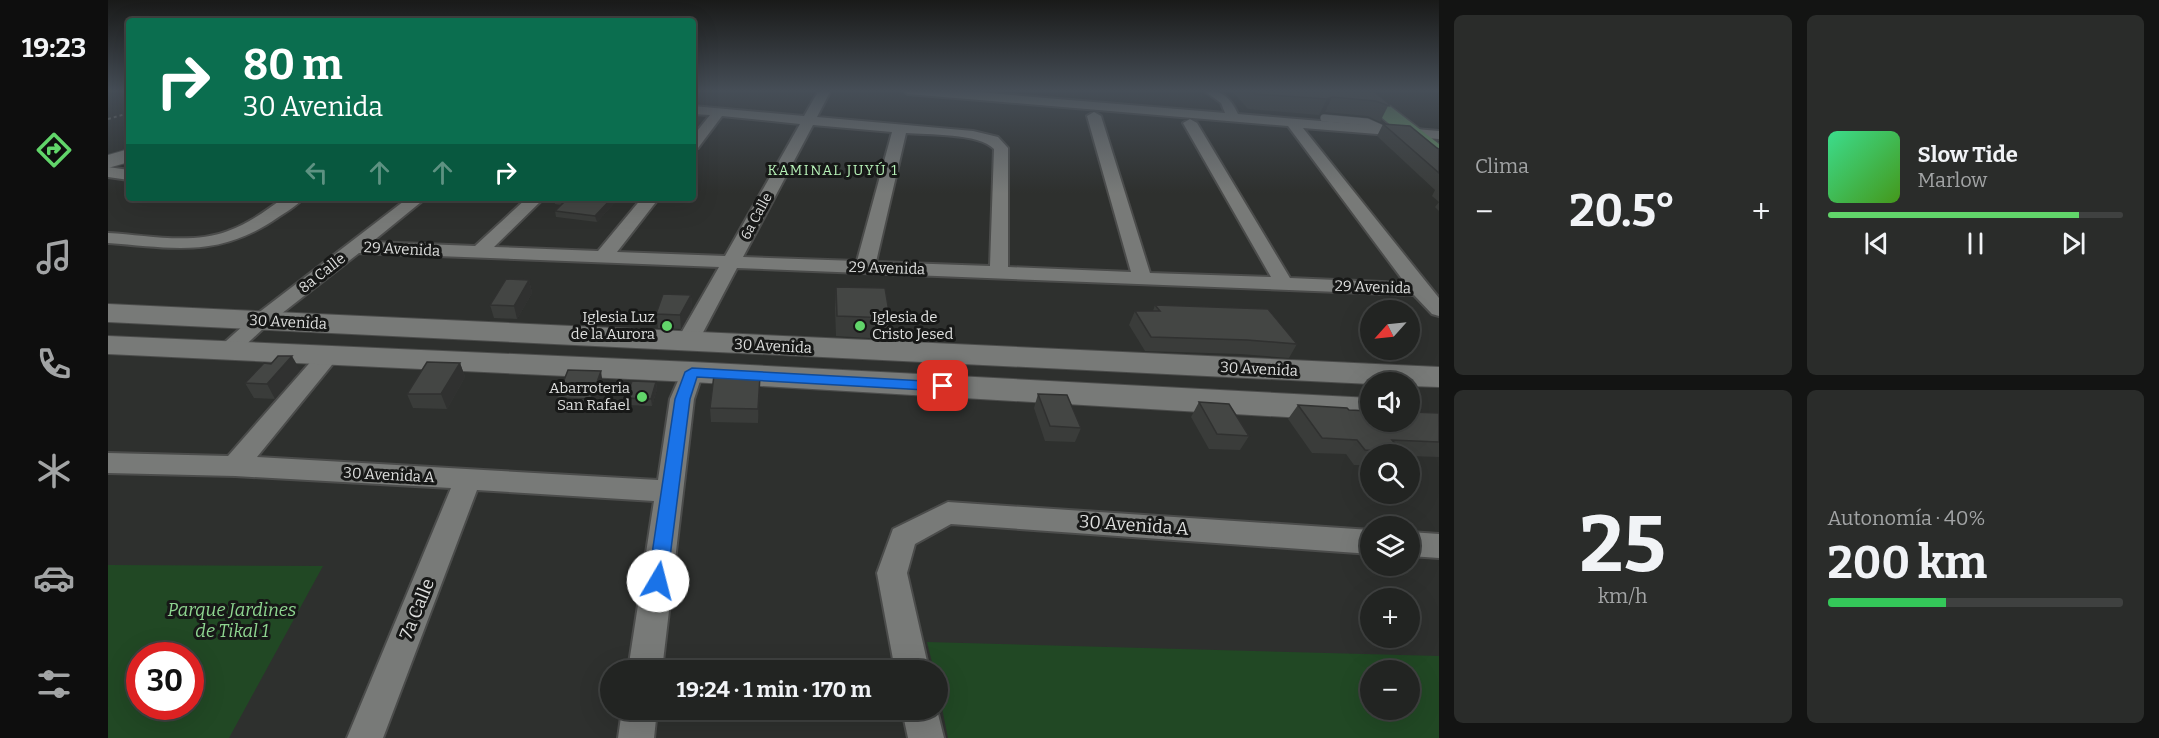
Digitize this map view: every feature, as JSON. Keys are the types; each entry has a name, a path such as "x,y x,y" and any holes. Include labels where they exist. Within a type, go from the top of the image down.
{"main road":[{"path":"1403,124 1439,154"},
{"path":"1425,124 1439,135"}],"street":[{"path":"696,141 709,124"},
{"name":"6a Calle","path":"646,660 689,357 732,262 806,124"},
{"path":"859,124 973,135 993,140 1001,148 999,273"},
{"path":"1097,124 1142,278"},
{"path":"1191,124 1284,284"},
{"path":"1294,124 1420,289 1439,310"},
{"path":"1320,124 1439,135"},
{"path":"865,268 900,128"},
{"path":"108,162 126,156"},
{"path":"108,172 126,175"},
{"path":"108,238 198,242 217,239 245,230 290,201"},
{"name":"8a Calle","path":"227,350 260,321 414,201"},
{"path":"479,252 533,201"},
{"path":"603,257 649,201"},
{"name":"29 Avenida","path":"354,247 1420,289"},
{"name":"30 Avenida","path":"108,313 260,321 1280,405 1360,409"},
{"name":"30 Avenida","path":"108,345 329,355 689,357 1306,371 1437,377"},
{"path":"235,466 329,355"},
{"path":"1280,405 1250,394 1245,388 1250,378 1306,371"},
{"name":"30 Avenida A","path":"108,463 235,466 670,491"},
{"name":"7a Calle","path":"365,738 468,479"},
{"name":"30 Avenida A","path":"910,660 891,573 903,537 948,513 1360,541"},
{"path":"1420,545 1439,546"},
{"path":"636,738 639,720"},
{"path":"922,720 926,738"}],"lane":[{"path":"1372,124 1385,130"}],"green space":[{"name":"Parque Jardines de Tikal 1","path":"108,565 323,566 229,738 108,738"},
{"path":"927,642 1439,656 1439,738 948,738 944,720 948,720 948,660 932,660"}],"building":[{"path":"1384,124 1410,126 1439,149 1439,173"},
{"path":"565,201 609,201 595,216 555,211"},
{"path":"506,279 529,280 514,306 490,305"},
{"path":"836,287 885,288 890,318 837,316"},
{"path":"663,294 691,295 680,315 656,314"},
{"path":"1155,305 1268,309 1297,344 1151,337 1135,311 1160,311"},
{"path":"278,356 292,356 267,384 245,383 264,363 271,364"},
{"path":"427,362 460,363 441,394 407,394"},
{"path":"568,370 601,371 591,399 557,398"},
{"path":"714,375 760,376 758,409 710,408"},
{"path":"632,381 656,382 651,399 626,398"},
{"path":"1038,394 1067,395 1081,428 1050,426"},
{"path":"1199,402 1229,404 1249,436 1217,434"},
{"path":"1298,405 1360,410 1360,432 1420,432 1420,412 1439,413 1439,442 1392,440 1396,444 1360,444 1357,440 1322,438"}],"place":[{"name":"Iglesia Luz de la Aurora","path":"667,326"},
{"name":"Iglesia de Cristo Jesed","path":"860,326"},
{"name":"Abarroteria San Rafael","path":"642,397"}],"district":[{"name":"KAMINAL JUYÚ 1","path":"833,170"}],"route":[{"path":"658,581 682,399 692,372 943,386"}]}
